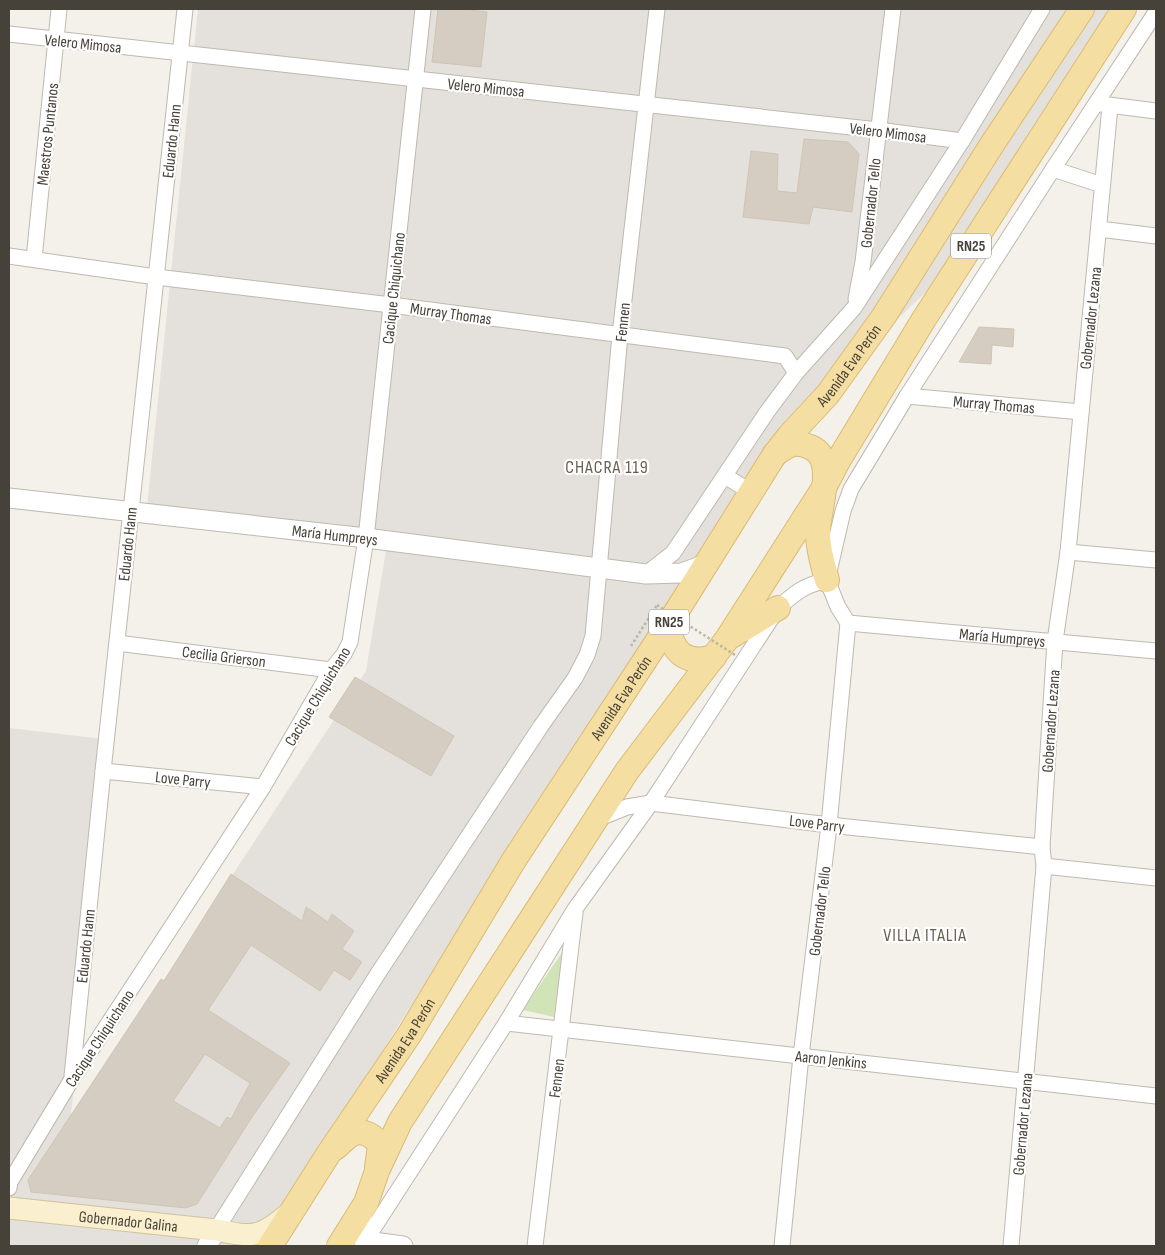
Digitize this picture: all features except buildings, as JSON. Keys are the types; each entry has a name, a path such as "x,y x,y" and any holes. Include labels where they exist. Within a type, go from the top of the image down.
{"main road":[{"name":"Avenida Eva Perón","path":"270,1246 329,1153 409,1035 514,860 667,613 706,564 775,454 828,394 884,316 1082,9"},
{"name":"RN25","path":"339,1246 366,1203 377,1171 400,1122 627,771 645,745 726,651 924,320 1124,9"},
{"path":"775,454 792,443 801,443 814,448 823,460 826,470 825,486 818,517 818,535 827,580"},
{"path":"667,613 670,640 678,651 688,658 702,661 726,651 778,608"},
{"path":"329,1153 352,1134 362,1133 371,1136 380,1146 377,1171"},
{"path":"251,1241 271,1228 296,1206"},
{"name":"Gobernador Galina","path":"9,1208 211,1238 251,1241"}],"street":[{"name":"Maestros Puntanos","path":"34,259 59,9"},
{"name":"Eduardo Hann","path":"72,1078 103,770 185,9"},
{"name":"Cacique Chiquichano","path":"9,1188 10,1182 72,1078 263,787 331,670 344,654 350,642 366,538 423,9"},
{"name":"Fennen","path":"211,1238 377,974 541,726 575,678 587,655 593,636 620,335 648,105 657,9"},
{"name":"Gobernador Tello","path":"854,308 863,262 893,9"},
{"name":"Avenida Eva Perón","path":"653,575 673,553 767,412 796,373 854,308 962,141 1042,9"},
{"path":"848,623 838,607 827,580 843,511 851,489 907,396 1052,169 1103,104 1156,12"},
{"name":"Velero Mimosa","path":"9,34 878,130 962,141"},
{"path":"1103,104 1156,111"},
{"name":"Gobernador Lezana","path":"1011,1246 1044,866 1042,847 1055,641 1068,552 1099,229 1102,184 1103,104"},
{"path":"1052,169 1102,184"},
{"path":"1099,229 1156,236"},
{"name":"Murray Thomas","path":"9,256 156,277 391,305 785,356 796,373"},
{"name":"Murray Thomas","path":"907,396 1081,412"},
{"path":"725,476 751,492"},
{"name":"María Humpreys","path":"9,498 366,538 653,575 682,573 706,564"},
{"path":"1068,552 1156,560"},
{"path":"653,575 675,588 678,597 667,613"},
{"path":"364,1244 506,1023 575,909 651,803 778,608 808,584 827,580"},
{"name":"Gobernador Tello","path":"782,1246 801,1056 829,825 848,623"},
{"name":"María Humpreys","path":"848,623 1156,651"},
{"name":"Cecilia Grierson","path":"117,643 331,670"},
{"name":"Love Parry","path":"103,770 263,787"},
{"path":"627,771 627,807 631,830"},
{"name":"Love Parry","path":"596,820 627,807 651,803 829,825 1042,847"},
{"path":"1044,866 1156,878"},
{"name":"Fennen","path":"535,1246 575,909"},
{"name":"Aaron Jenkins","path":"506,1023 1156,1096"},
{"path":"364,1244 360,1234 360,1222 366,1203"},
{"path":"364,1244 403,1246"}],"path":[{"path":"667,613 726,651"}],"shaded area":[{"path":"198,9 1117,9 942,277 773,436 616,690 401,1021 264,1246 9,1246 9,728 112,740 70,1123 366,671 388,539 147,507"}],"green space":[{"path":"563,951 554,1017 523,1010"}],"district":[{"name":"CHACRA 119","path":"607,467"},
{"name":"VILLA ITALIA","path":"925,935"}]}
